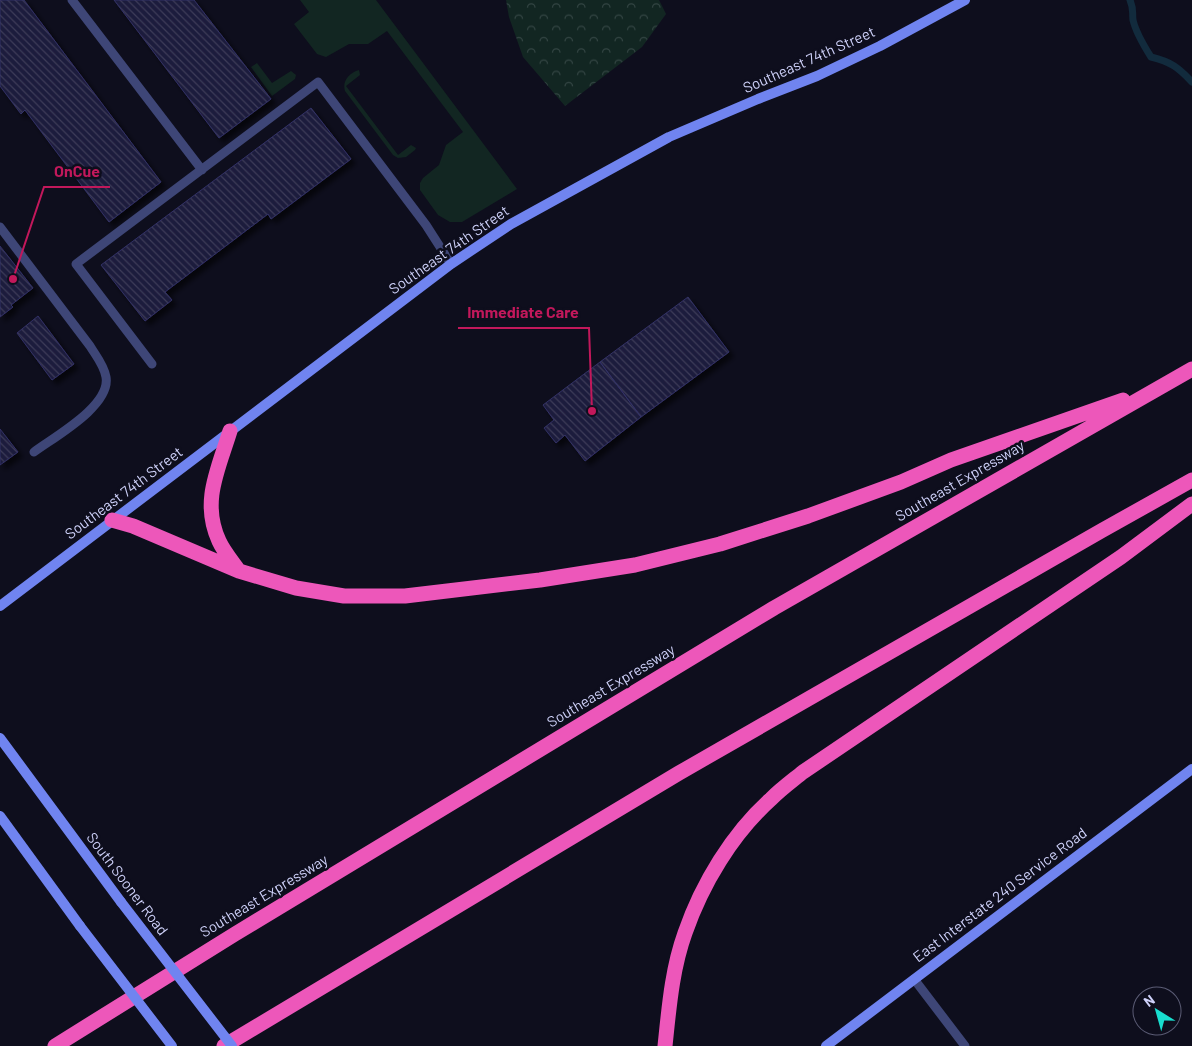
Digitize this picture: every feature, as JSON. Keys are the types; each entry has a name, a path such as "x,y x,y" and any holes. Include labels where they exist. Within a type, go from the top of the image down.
{"highway":[{"name":"Southeast Expressway","path":"55,1046 244,929 774,608 1192,368"},
{"path":"112,520 133,526 239,571 296,588 335,594 405,596 540,580 635,565 720,544 808,516 900,482 951,460 1157,388"},
{"path":"230,431 212,486 210,506 212,523 220,543 239,571"},
{"path":"224,1046 680,773 1192,480"},
{"path":"665,1046 676,968 684,934 698,900 717,865 740,833 770,800 803,772 1121,557 1192,504"}],"main road":[{"name":"Southeast 74th Street","path":"0,606 451,264 511,224 669,137 817,76 880,46 965,0"},
{"name":"South Sooner Road","path":"0,738 121,902 232,1046"},
{"name":"East Interstate 240 Service Road","path":"826,1046 1192,769"},
{"path":"0,816 80,926 172,1046"}],"lane":[{"path":"72,0 202,170"},
{"path":"152,364 76,264 318,82 426,225 451,264"},
{"path":"0,228 90,346 102,365 106,379 102,396 88,413 34,452"},
{"path":"914,979 965,1046"}],"green space":[{"path":"300,0 376,0 517,189 462,222 450,222 438,215 420,190 420,183 423,178 439,165 446,145 463,132 387,31 368,44 349,44 326,57 317,54 294,24 309,12"},
{"path":"506,0 659,0 666,14 642,47 565,106 523,57 509,17"},
{"path":"257,63 272,83 291,71 296,75 295,79 272,96 251,67"},
{"path":"359,70 360,75 346,86 398,155 411,145 416,148 406,157 398,158 393,155 345,91 344,87 347,78"}],"building":[{"path":"0,0 24,0 161,182 109,222 25,110 21,114 0,86"},
{"path":"114,0 194,0 271,99 219,138"},
{"path":"311,108 351,159 271,219 268,214 165,292 172,300 145,321 101,265"},
{"path":"0,246 33,288 11,305 13,307 0,317"},
{"path":"688,297 729,352 641,417 600,362"},
{"path":"38,316 74,364 52,380 17,333"},
{"path":"600,362 641,417 585,461 565,435 556,443 544,428 554,420 543,405"},
{"path":"0,429 18,452 0,465"}],"waterway":[{"path":"1130,0 1136,30 1151,57 1174,66 1192,82"}],"place":[{"name":"OnCue","path":"13,279"},
{"name":"Immediate Care","path":"592,411"}]}
